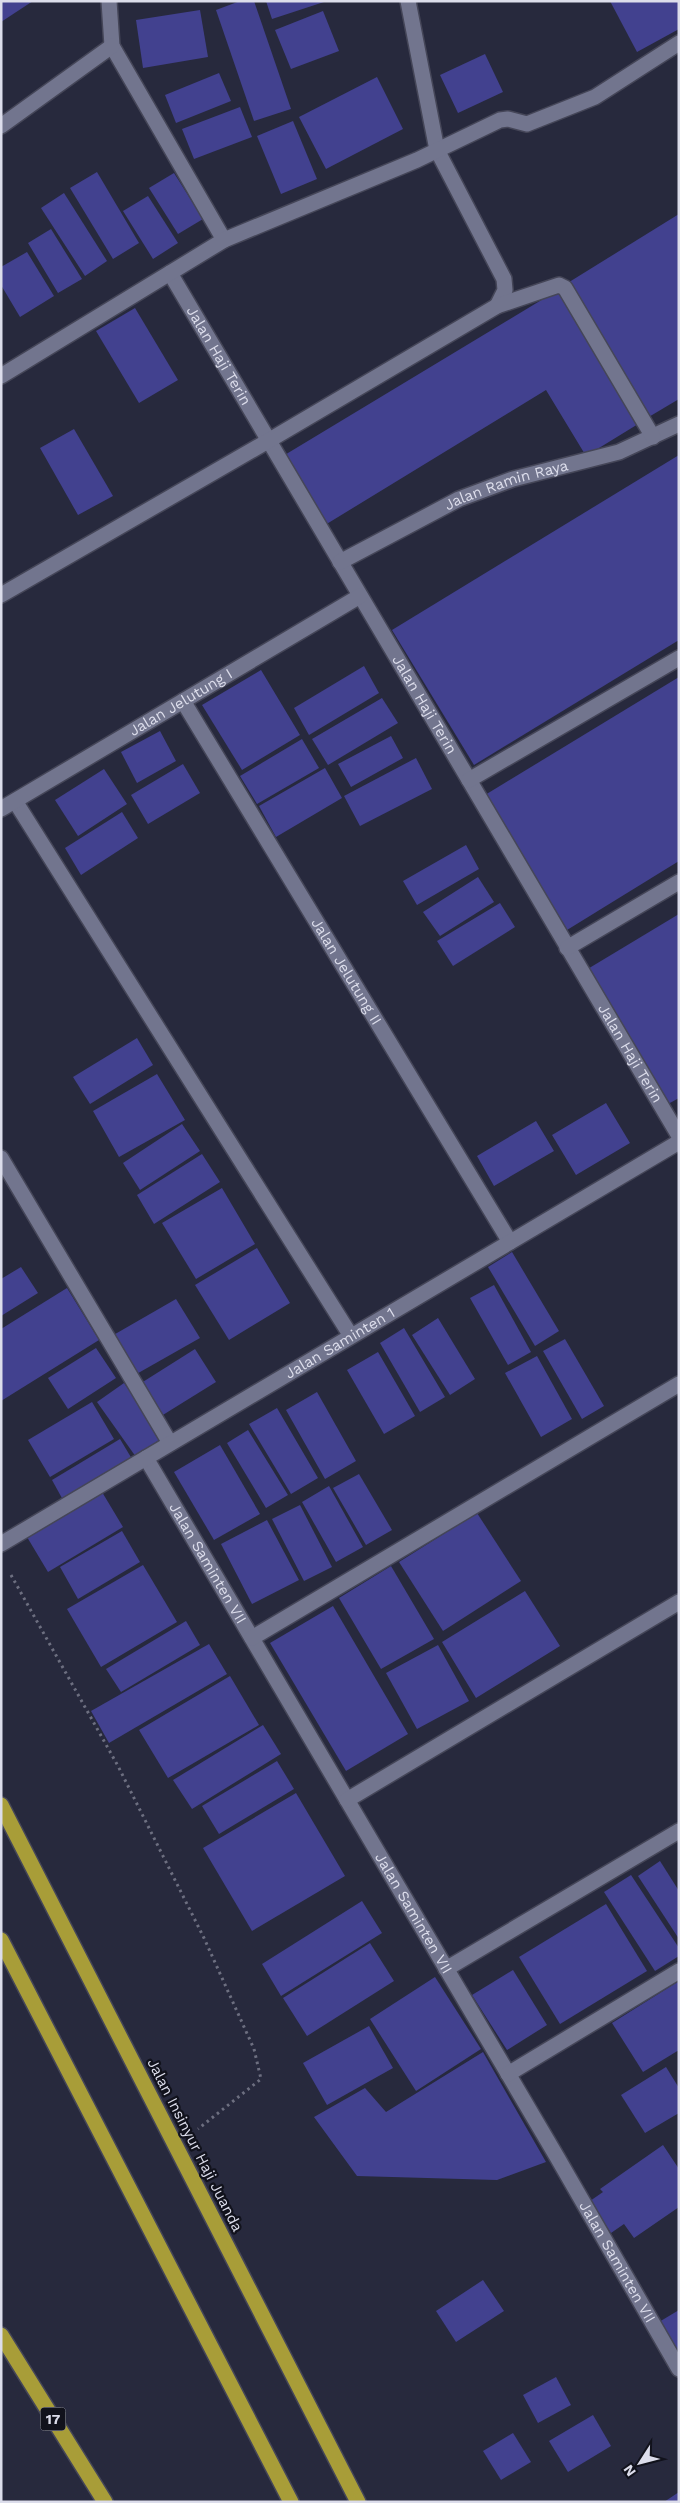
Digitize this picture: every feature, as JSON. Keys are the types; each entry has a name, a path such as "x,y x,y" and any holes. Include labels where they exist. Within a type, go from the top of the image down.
{"highway":[{"name":"Jalan Insinyur Haji Juanda","path":"2,1808 358,2502"},
{"path":"1,1940 291,2502"},
{"name":"17","path":"1,2335 105,2502"}],"street":[{"path":"110,1 112,46 224,240"},
{"path":"408,1 438,150 504,279 505,290 497,306"},
{"path":"1,376 224,240 438,150 500,120 508,119 527,124 595,97 679,44"},
{"path":"1,126 112,46"},
{"name":"Jalan Haji Terin","path":"170,273 679,1136"},
{"path":"1,595 497,306 559,285 565,288 653,437"},
{"name":"Jalan Ramin Raya","path":"340,562 459,499 513,479 619,452 679,424"},
{"name":"Jalan Jelutung I","path":"1,809 360,596"},
{"path":"469,780 679,658"},
{"name":"Jalan Jelutung II","path":"183,701 510,1242"},
{"path":"15,801 351,1336"},
{"path":"567,948 679,882"},
{"name":"Jalan Saminten 1","path":"1,1544 679,1142"},
{"path":"1,1158 170,1443"},
{"path":"252,1638 679,1384"},
{"name":"Jalan Saminten VII","path":"146,1458 572,2182 679,2369"},
{"path":"346,1800 679,1602"},
{"path":"446,1969 679,1831"},
{"path":"508,2074 679,1971"}],"path":[{"path":"11,1575 122,1774 204,1938 254,2049 261,2079 176,2146"}],"building":[{"path":"1,1 33,1 1,22"},
{"path":"240,1 254,1 291,109 254,121 216,10"},
{"path":"266,1 324,1 324,2 272,19"},
{"path":"610,1 679,1 679,29 637,52"},
{"path":"200,10 208,57 143,68 136,20"},
{"path":"323,11 339,51 291,69 275,30"},
{"path":"485,54 503,92 458,113 440,75"},
{"path":"219,73 231,101 176,123 165,95"},
{"path":"377,77 403,129 326,169 299,117"},
{"path":"240,107 252,137 194,159 182,129"},
{"path":"293,121 317,179 281,194 257,136"},
{"path":"97,172 139,243 113,259 70,188"},
{"path":"174,173 203,219 178,234 149,188"},
{"path":"64,193 107,261 85,276 41,208"},
{"path":"148,196 178,243 153,259 123,211"},
{"path":"679,214 679,399 647,418 566,284"},
{"path":"51,229 82,279 58,293 28,243"},
{"path":"27,252 54,296 20,317 1,285 1,267"},
{"path":"558,290 643,421 586,456 546,390 325,525 283,456"},
{"path":"135,308 178,380 139,403 96,331"},
{"path":"74,429 113,496 78,515 40,448"},
{"path":"679,455 679,640 474,765 392,630"},
{"path":"364,666 379,693 309,735 294,708"},
{"path":"261,670 300,735 242,770 202,705"},
{"path":"679,677 679,861 567,930 485,795"},
{"path":"382,698 398,723 328,765 312,739"},
{"path":"160,731 176,761 137,783 121,752"},
{"path":"391,736 403,758 351,787 338,764"},
{"path":"302,739 319,768 257,804 240,776"},
{"path":"416,758 432,789 360,826 344,796"},
{"path":"183,764 200,793 148,824 131,795"},
{"path":"325,768 342,798 276,837 259,806"},
{"path":"104,769 127,804 78,836 55,800"},
{"path":"122,812 138,838 81,875 65,848"},
{"path":"466,845 479,869 417,905 403,881"},
{"path":"478,877 494,902 440,936 423,912"},
{"path":"500,903 515,927 453,966 437,941"},
{"path":"679,914 679,1098 668,1104 586,970"},
{"path":"137,1038 153,1065 90,1104 73,1077"},
{"path":"157,1074 185,1120 119,1157 93,1111"},
{"path":"606,1103 630,1143 576,1175 552,1135"},
{"path":"536,1121 554,1151 494,1186 477,1156"},
{"path":"182,1124 200,1151 140,1190 123,1163"},
{"path":"202,1154 220,1182 154,1224 137,1195"},
{"path":"222,1188 255,1244 196,1279 162,1223"},
{"path":"257,1248 290,1303 229,1340 195,1285"},
{"path":"512,1252 559,1331 535,1346 488,1267"},
{"path":"21,1267 38,1293 1,1316 1,1279"},
{"path":"494,1285 531,1352 508,1365 470,1298"},
{"path":"67,1288 99,1340 1,1401 1,1329"},
{"path":"176,1299 200,1338 133,1376 110,1337"},
{"path":"438,1318 475,1379 450,1395 412,1335"},
{"path":"404,1328 445,1397 420,1412 380,1343"},
{"path":"565,1339 604,1406 582,1419 543,1351"},
{"path":"96,1348 116,1378 68,1409 48,1378"},
{"path":"195,1349 216,1382 158,1418 138,1385"},
{"path":"378,1352 415,1416 384,1434 347,1370"},
{"path":"537,1356 572,1419 541,1437 505,1373"},
{"path":"124,1383 163,1437 136,1457 97,1402"},
{"path":"317,1392 356,1461 325,1479 286,1410"},
{"path":"92,1402 114,1439 50,1477 28,1440"},
{"path":"277,1408 318,1478 291,1494 249,1424"},
{"path":"248,1430 288,1495 266,1508 227,1443"},
{"path":"120,1439 132,1459 63,1500 52,1480"},
{"path":"220,1445 260,1514 214,1540 174,1472"},
{"path":"359,1474 392,1530 366,1545 333,1488"},
{"path":"329,1486 363,1547 336,1562 302,1502"},
{"path":"102,1492 123,1527 48,1572 27,1537"},
{"path":"300,1505 332,1567 304,1581 272,1519"},
{"path":"477,1513 521,1581 443,1631 399,1562"},
{"path":"267,1520 299,1580 252,1604 221,1544"},
{"path":"122,1531 140,1562 78,1599 60,1567"},
{"path":"143,1565 177,1622 101,1667 67,1609"},
{"path":"391,1566 434,1639 381,1669 339,1598"},
{"path":"525,1591 560,1646 476,1698 442,1642"},
{"path":"333,1606 408,1734 346,1771 270,1643"},
{"path":"186,1621 200,1645 121,1692 106,1669"},
{"path":"209,1644 227,1674 109,1743 91,1711"},
{"path":"438,1645 469,1701 417,1729 386,1673"},
{"path":"230,1676 259,1725 168,1778 139,1730"},
{"path":"263,1725 281,1754 192,1809 173,1780"},
{"path":"277,1761 294,1789 219,1834 202,1806"},
{"path":"296,1793 345,1876 252,1931 203,1848"},
{"path":"660,1861 679,1891 679,1939 638,1876"},
{"path":"631,1875 679,1948 679,1956 655,1971 604,1892"},
{"path":"362,1901 382,1933 281,1996 262,1964"},
{"path":"606,1904 647,1971 560,2024 519,1957"},
{"path":"370,1943 394,1981 307,2036 283,1998"},
{"path":"513,1970 547,2025 507,2050 472,1995"},
{"path":"435,1977 481,2049 416,2091 370,2019"},
{"path":"679,1981 679,2050 643,2072 612,2023"},
{"path":"369,2026 393,2068 327,2105 303,2063"},
{"path":"483,2052 546,2162 497,2180 357,2176 314,2117 365,2088 386,2112"},
{"path":"666,2067 679,2088 679,2113 645,2133 621,2095"},
{"path":"663,2145 679,2169 679,2207 634,2238 624,2224 611,2233 590,2201 603,2192 600,2189"},
{"path":"483,2280 504,2311 456,2342 436,2311"},
{"path":"679,2310 679,2352 659,2322"},
{"path":"556,2377 571,2405 538,2423 523,2395"},
{"path":"593,2415 611,2446 568,2472 549,2441"},
{"path":"513,2433 531,2462 501,2480 483,2451"},
{"path":"679,2492 679,2502 664,2502"}]}
